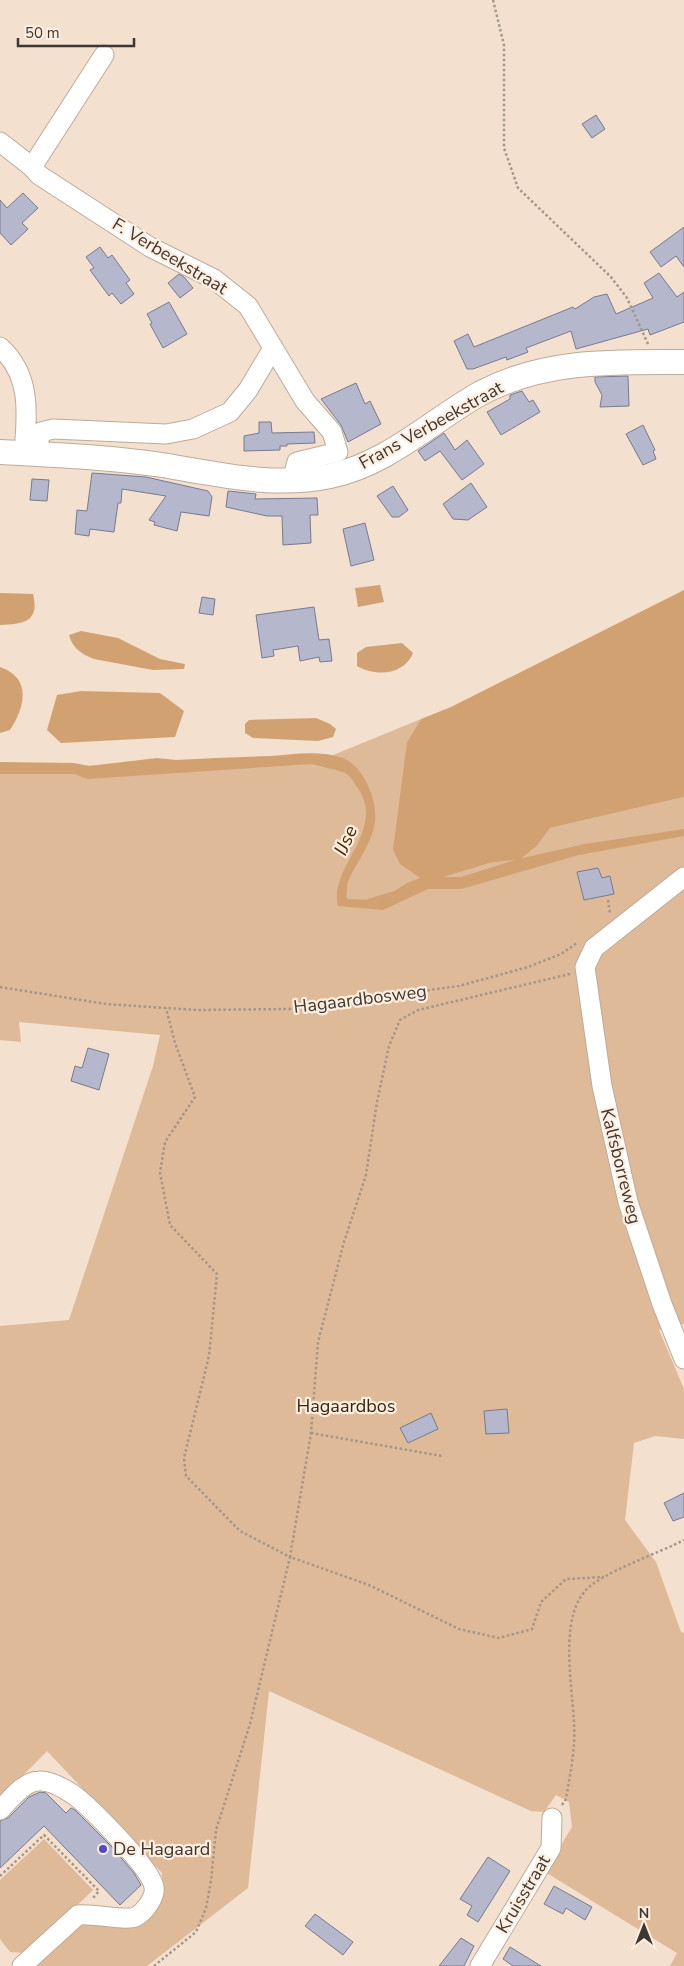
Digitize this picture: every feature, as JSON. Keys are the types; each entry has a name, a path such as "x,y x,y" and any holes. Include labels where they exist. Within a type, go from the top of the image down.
{"main road":[{"name":"Frans Verbeekstraat","path":"0,452 161,465 248,480 292,481 332,476 383,456 461,405 504,383 554,367 581,363 684,362"}],"street":[{"path":"32,167 104,55"},
{"name":"F. Verbeekstraat","path":"0,142 32,167 39,175 150,247 214,278 248,306 305,401 332,432 338,452 297,462 292,481"},
{"path":"0,347 10,356 22,377 30,453"},
{"path":"30,453 41,432 53,429 166,434 193,429 230,412 248,390 273,348"},
{"path":"585,967 594,948 684,877"},
{"name":"Kalfsborreweg","path":"585,967 602,1086 628,1202 662,1304 684,1359"},
{"path":"0,1810 29,1784 39,1780 51,1783 74,1795 122,1842 148,1873 154,1886 154,1894 144,1911 134,1918 79,1914 69,1920 22,1966"},
{"name":"Kruisstraat","path":"480,1966 551,1848 552,1818"}],"path":[{"path":"493,0 504,45 504,148 518,188 611,277 627,298 643,331 654,362"},
{"path":"608,900 611,918 618,912"},
{"name":"Hagaardbosweg","path":"0,987 106,1004 197,1010 289,1008 459,986 528,967 561,954 583,938"},
{"name":"Hagaardbosweg","path":"154,1966 196,1932 206,1908 211,1881 216,1830 250,1724 290,1557 312,1433 318,1342 344,1242 366,1175 377,1102 389,1046 400,1020 418,1010 564,976 585,967"},
{"path":"166,1008 175,1042 194,1096 165,1142 160,1173 170,1225 217,1274 209,1356 184,1458 186,1476 240,1530 290,1557 369,1585 459,1629 499,1638 532,1629 541,1602 566,1579 604,1577"},
{"path":"312,1433 442,1456"},
{"path":"552,1818 566,1799 574,1742 570,1638 574,1610 586,1590 604,1577 684,1540"},
{"path":"0,1876 44,1834 99,1891 79,1914"}],"green space":[{"name":"Hagaardbos","path":"421,719 407,742 434,880 490,863 521,859 537,846 550,828 684,797 684,1324 659,1330 684,1389 684,1439 655,1436 634,1443 625,1520 656,1562 681,1632 684,1633 684,1966 670,1966 677,1953 545,1872 572,1827 569,1802 556,1795 544,1812 531,1811 269,1691 248,1888 147,1966 30,1966 76,1922 112,1922 162,1891 162,1873 47,1751 0,1799 0,1326 69,1320 153,1066 160,1035 19,1022 21,1042 0,1040 0,765 142,766 321,760"},
{"path":"44,1839 93,1890 28,1953 10,1952 0,1939 0,1880"}],"shaded area":[{"path":"380,585 384,602 358,607 355,588"},
{"path":"684,590 684,797 550,828 537,846 522,858 585,844 684,829 684,836 579,855 461,889 428,889 383,910 338,906 337,891 341,877 362,833 366,818 365,803 357,787 345,773 312,764 87,779 75,774 0,774 0,762 74,763 89,766 157,758 176,760 307,753 326,754 343,758 351,762 363,777 372,795 375,814 373,832 349,879 344,899 380,900 407,883 420,878 400,864 393,850 407,742 421,719 451,707","holes":["515,860 461,877 444,877 490,863"]},
{"path":"0,593 33,594 35,603 32,616 28,620 16,624 0,625"},
{"path":"81,631 118,638 160,659 185,664 184,669 153,670 94,659 78,650 70,640 69,635"},
{"path":"402,643 413,653 403,666 396,670 381,673 364,670 357,666 357,653 366,647"},
{"path":"0,667 17,678 23,694 19,712 10,730 0,733"},
{"path":"81,691 160,693 184,711 175,737 61,743 47,730 57,695"},
{"path":"316,718 336,729 333,737 318,741 253,738 245,733 245,724 249,720"}],"building":[{"path":"596,115 605,129 592,138 582,124"},
{"path":"23,193 38,208 22,223 28,229 11,245 0,233 0,200 7,208"},
{"path":"684,227 684,267 676,256 661,267 650,252"},
{"path":"100,247 108,258 112,255 130,280 126,283 134,294 121,304 112,293 109,296 90,270 94,268 86,257"},
{"path":"659,273 677,297 684,292 684,322 650,335 648,329 576,349 571,331 526,348 528,352 507,360 506,357 473,369 467,369 454,341 468,334 474,347 573,307 575,309 594,297 607,294 616,314 653,298 644,283"},
{"path":"179,274 193,288 180,298 168,283"},
{"path":"169,302 187,334 163,348 150,324 152,323 147,314"},
{"path":"628,376 629,406 600,407 602,395 595,382 595,377"},
{"path":"356,383 365,404 370,401 381,424 348,442 341,425 321,399"},
{"path":"522,391 529,402 533,400 540,412 501,435 487,412 510,399 510,395"},
{"path":"259,422 271,422 272,433 314,432 315,443 287,444 287,446 280,446 280,450 244,451 244,436 259,433"},
{"path":"643,425 655,450 653,451 656,459 643,465 626,434"},
{"path":"444,433 455,450 467,440 484,464 462,480 440,451 425,461 418,451"},
{"path":"92,473 146,477 208,491 212,497 209,516 181,512 177,531 154,525 155,522 149,520 166,496 122,489 121,503 118,503 114,532 90,529 89,536 75,534 77,510 87,511"},
{"path":"32,479 49,480 47,501 30,500"},
{"path":"471,483 487,507 468,520 453,519 443,504"},
{"path":"393,486 408,510 399,517 392,517 377,496"},
{"path":"228,491 256,494 255,499 317,498 318,515 310,515 311,543 283,545 282,516 267,516 226,507"},
{"path":"365,523 374,560 351,566 343,529"},
{"path":"202,597 215,599 213,615 199,613"},
{"path":"314,607 319,640 329,639 332,661 320,662 319,657 300,661 298,646 273,650 274,656 262,658 256,615"},
{"path":"598,868 602,878 610,876 614,894 584,900 577,872"},
{"path":"88,1048 109,1054 99,1090 71,1081 75,1066 82,1068"},
{"path":"507,1409 509,1433 486,1434 484,1411"},
{"path":"431,1413 438,1429 408,1443 400,1428"},
{"path":"684,1493 684,1517 673,1521 664,1503"},
{"name":"De Hagaard","path":"40,1792 46,1793 66,1813 71,1808 75,1810 111,1846 134,1873 141,1885 120,1905 44,1826 0,1868 0,1821 8,1818 29,1797"},
{"path":"488,1857 510,1871 478,1922 467,1915 472,1906 460,1899"},
{"path":"554,1886 592,1907 585,1920 566,1908 563,1914 544,1904"},
{"path":"315,1914 353,1942 343,1955 305,1926"},
{"path":"461,1938 474,1946 464,1966 439,1966"},
{"path":"510,1947 541,1966 513,1966 503,1959"}],"waterway":[{"name":"IJse","path":"345,886 344,899 348,901"},
{"name":"IJse","path":"369,901 392,894"}],"place":[{"name":"De Hagaard","path":"103,1849"}]}
